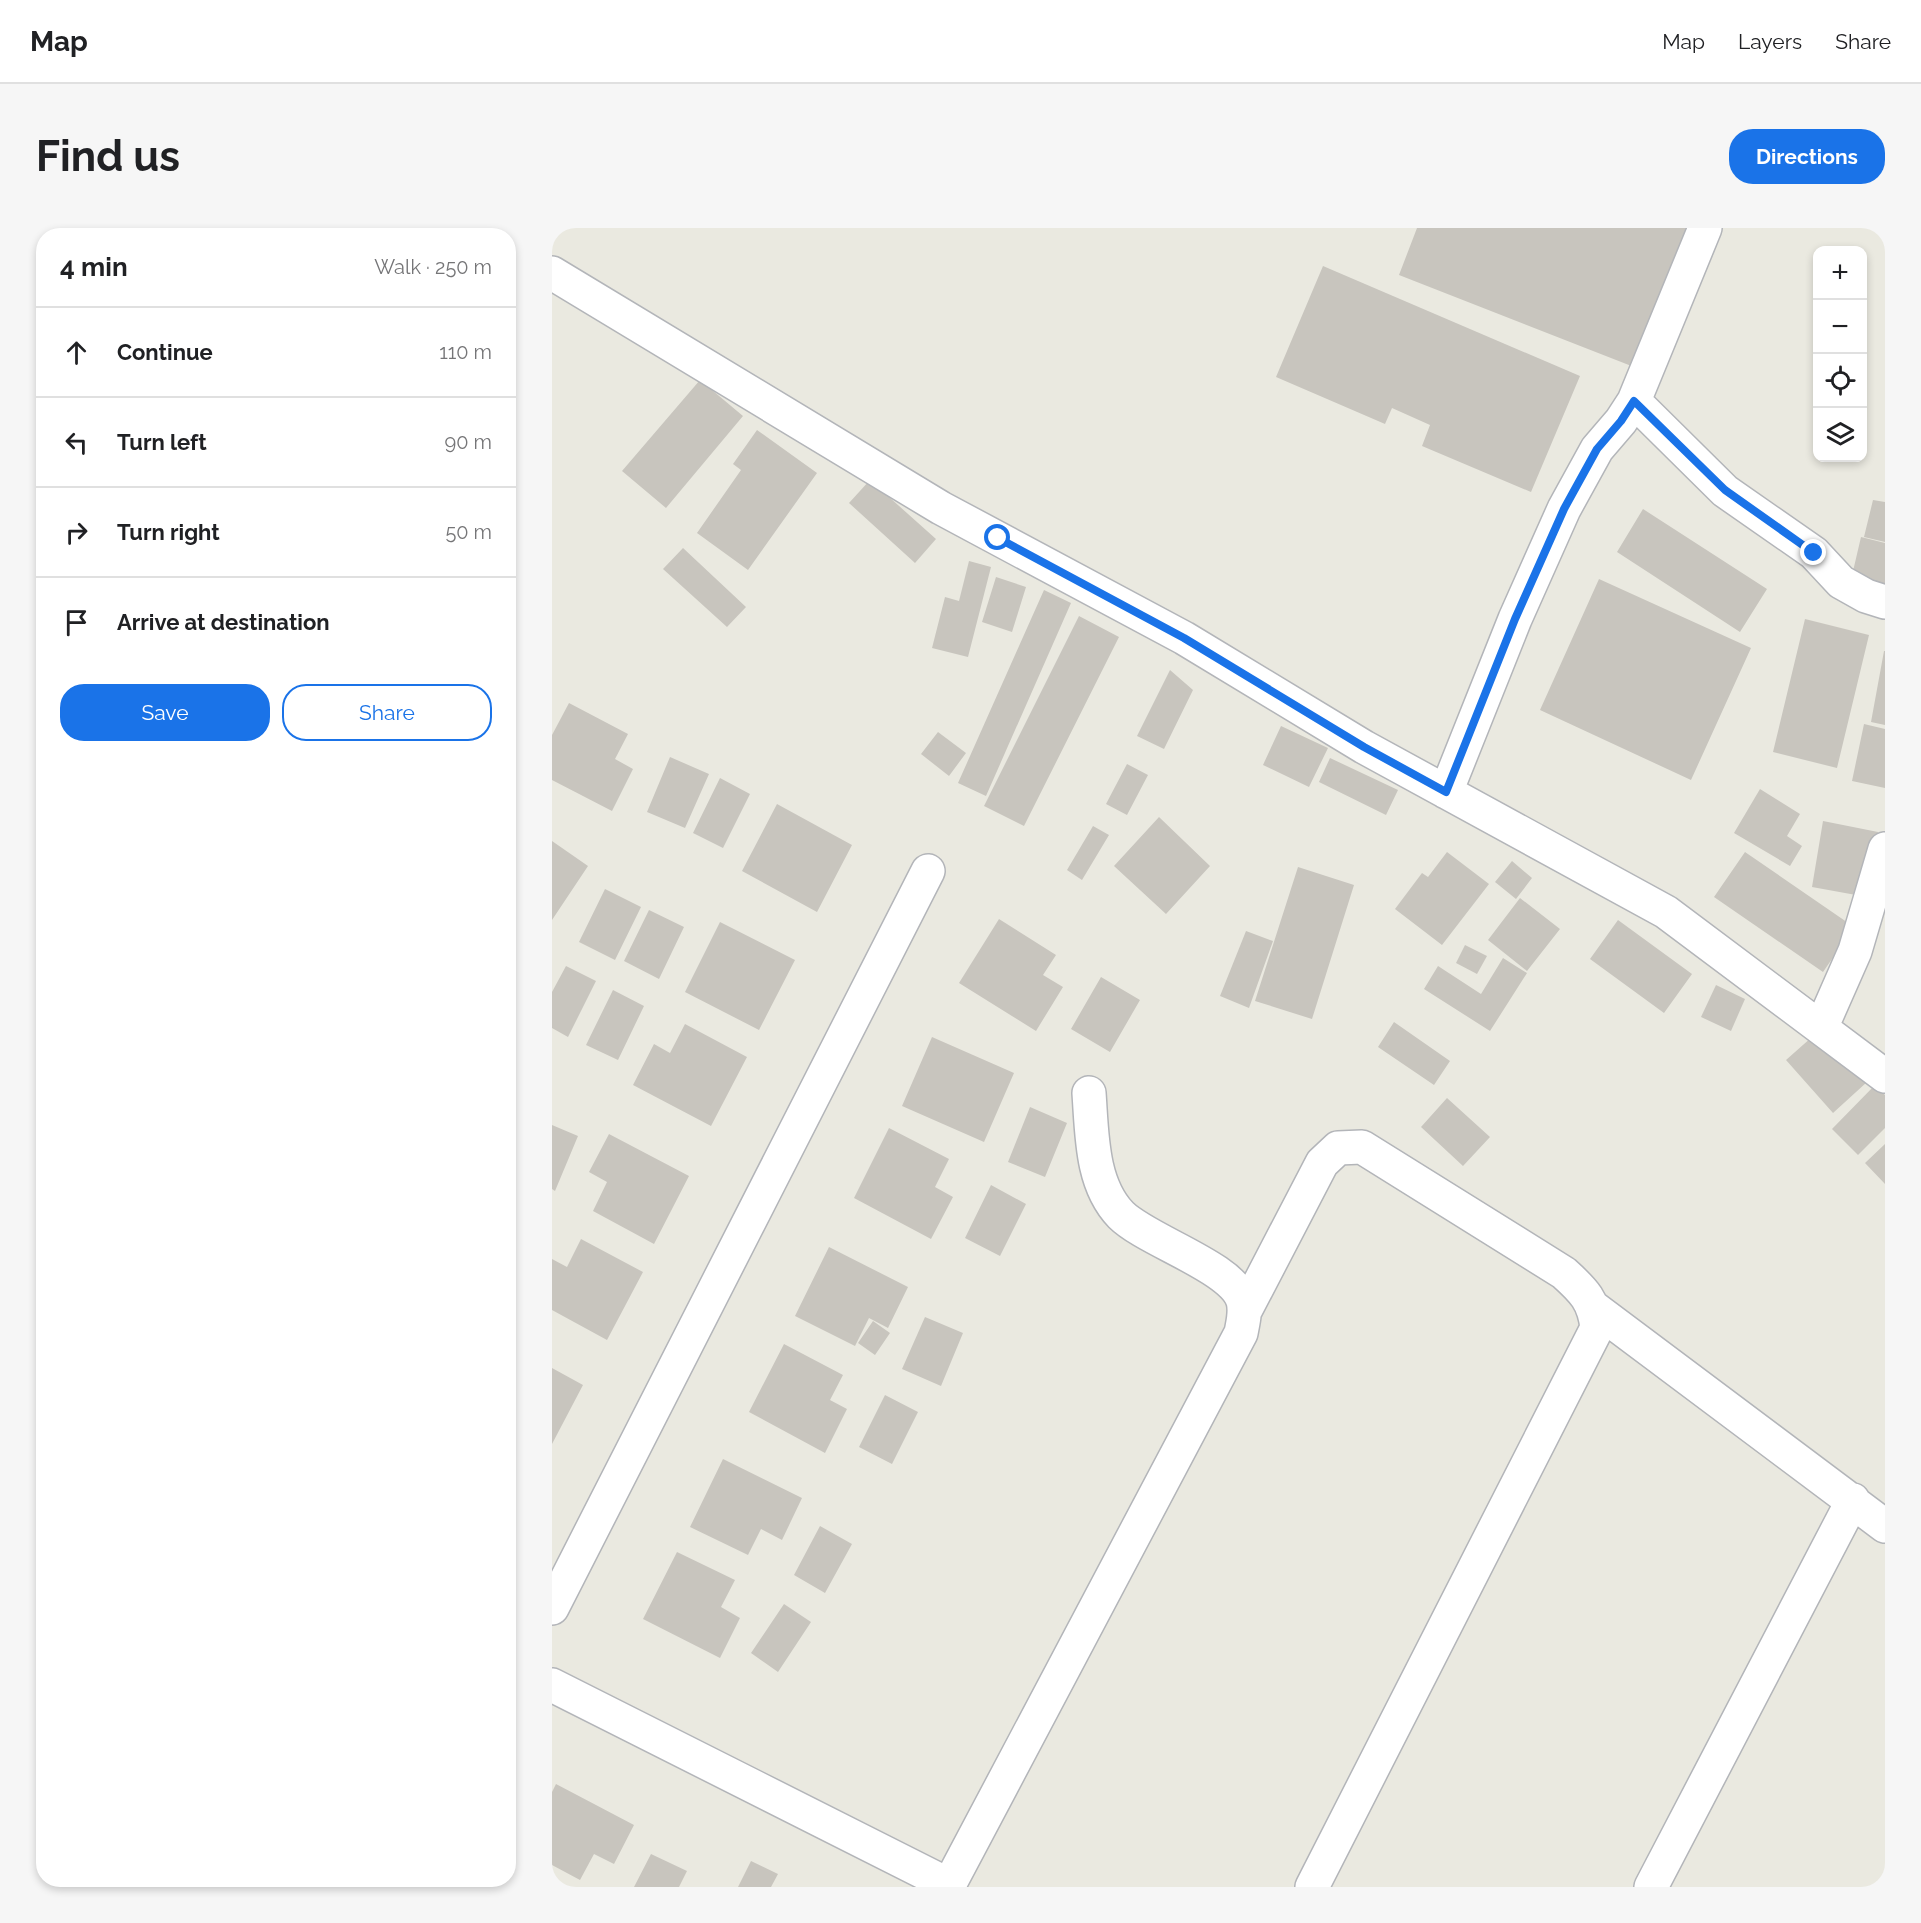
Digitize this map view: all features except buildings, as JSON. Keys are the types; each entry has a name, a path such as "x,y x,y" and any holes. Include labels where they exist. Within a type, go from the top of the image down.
{"street":[{"path":"1446,792 1515,619 1564,509 1597,449 1621,421 1634,401 1705,228"},
{"path":"552,273 941,508 1184,638 1364,747 1666,912 1822,1026 1885,1076"},
{"path":"1634,401 1725,490 1814,553 1840,582 1866,596 1885,602"},
{"path":"1822,1026 1855,951 1885,849"},
{"path":"552,1608 928,871"},
{"path":"1089,1093 1094,1160 1106,1191 1122,1216 1230,1281 1243,1299 1245,1311"},
{"path":"552,1685 949,1886 1241,1333 1245,1311 1322,1163 1338,1148 1362,1147 1564,1273 1580,1287 1594,1308 1885,1526"},
{"path":"1312,1887 1597,1328 1594,1308"},
{"path":"1652,1887 1853,1500"}],"route":[{"path":"998,538 1184,638 1364,747 1446,792 1515,619 1564,509 1597,449 1621,421 1634,401 1725,490 1814,553"}]}
